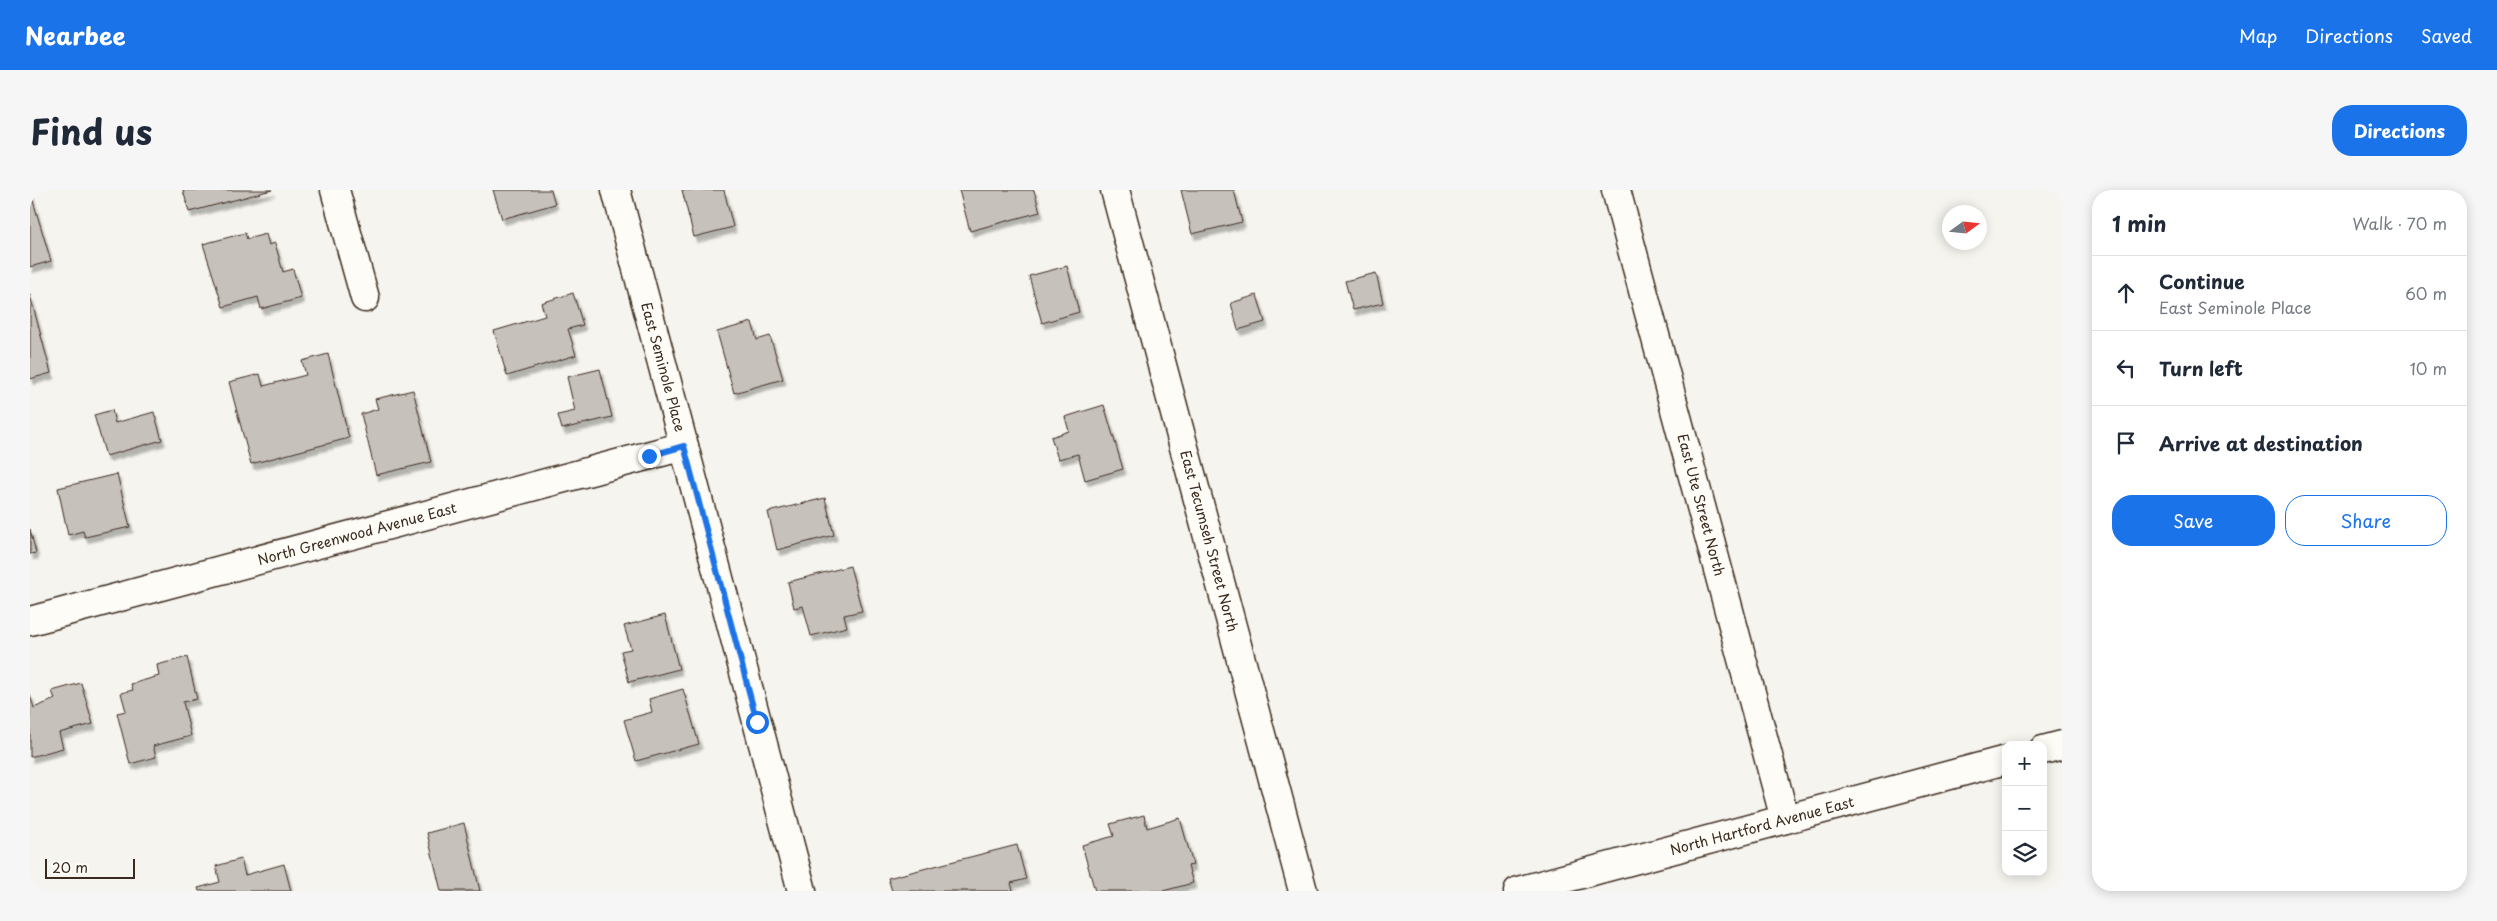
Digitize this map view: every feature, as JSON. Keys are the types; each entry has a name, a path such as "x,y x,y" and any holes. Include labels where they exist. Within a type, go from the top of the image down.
{"street":[{"path":"335,190 365,298"},
{"name":"East Seminole Place","path":"616,190 802,891"},
{"name":"East Tecumseh Street North","path":"1115,190 1303,891"},
{"name":"East Ute Street North","path":"1616,190 1785,819"},
{"name":"North Greenwood Avenue East","path":"30,621 684,446"},
{"path":"2047,749 2062,745"},
{"name":"North Hartford Avenue East","path":"1518,891 2002,761"}],"building":[{"path":"183,190 272,190 189,212"},
{"path":"493,190 551,190 555,204 502,219"},
{"path":"682,190 724,190 733,227 694,237"},
{"path":"959,190 1034,190 1040,212 970,231"},
{"path":"1181,190 1234,190 1242,222 1192,234"},
{"path":"30,191 51,261 30,267"},
{"path":"245,233 247,239 266,234 269,245 275,243 283,272 293,269 301,298 261,309 258,297 223,307 203,244"},
{"path":"1067,266 1079,312 1042,323 1029,276"},
{"path":"1376,273 1383,303 1353,310 1345,281"},
{"path":"573,293 583,325 568,329 576,355 507,376 494,331 545,316 541,303"},
{"path":"30,295 51,373 30,379"},
{"path":"1257,295 1265,322 1238,330 1231,303"},
{"path":"752,322 757,340 770,336 783,379 734,393 717,332"},
{"path":"328,354 349,438 251,464 229,382 260,374 263,386 306,375 302,361"},
{"path":"600,369 612,417 562,429 558,415 575,411 567,377"},
{"path":"413,390 431,462 376,475 361,414 378,409 375,399"},
{"path":"1104,405 1123,469 1085,480 1078,454 1058,459 1051,437 1069,431 1065,417"},
{"path":"112,410 115,423 154,412 162,440 106,456 94,415"},
{"path":"117,474 130,527 85,537 83,531 68,535 58,488"},
{"path":"825,498 834,535 777,550 768,512"},
{"path":"30,529 36,553 30,554"},
{"path":"850,566 862,611 844,615 847,627 811,636 803,606 794,608 788,582"},
{"path":"665,615 679,669 629,682 621,651 631,649 624,626"},
{"path":"187,657 197,699 183,702 191,736 153,746 156,757 130,764 117,713 126,711 121,693 133,690 131,684 159,676 157,665"},
{"path":"81,683 93,724 59,733 63,748 30,757 30,694 34,708 55,699 52,691"},
{"path":"683,689 699,744 636,761 624,720 652,712 649,699"},
{"path":"1144,815 1147,828 1180,818 1193,865 1188,866 1193,883 1163,891 1095,891 1082,845 1114,836 1110,824"},
{"path":"464,823 480,891 441,891 427,833"},
{"path":"1017,845 1026,879 1011,883 1013,891 892,891 888,878"},
{"path":"241,859 245,875 284,864 291,891 199,891 198,888 220,882 216,866"}],"route":[{"path":"649,456 684,446 757,722"}]}
